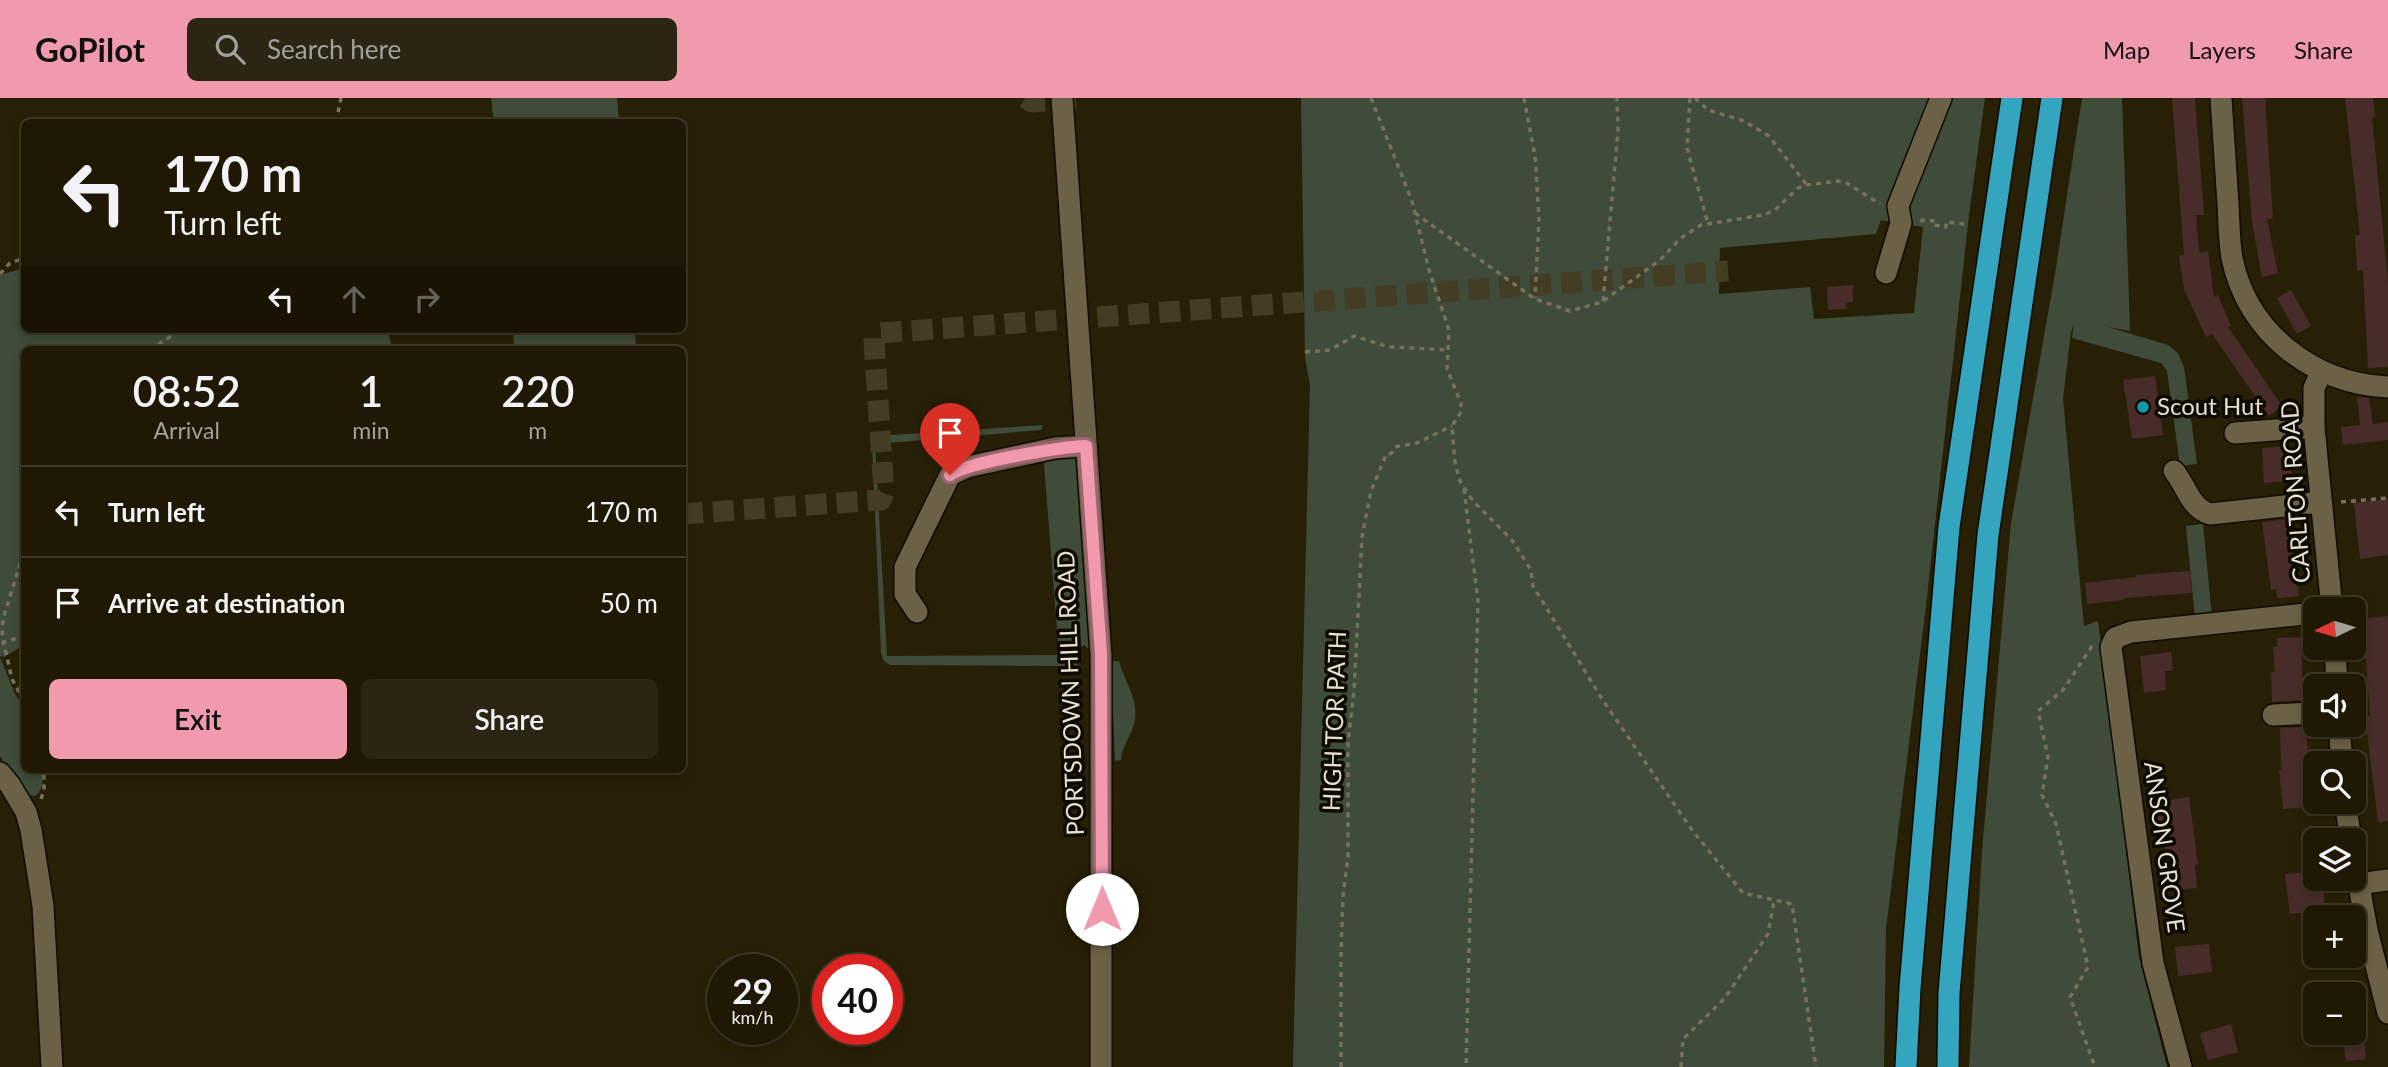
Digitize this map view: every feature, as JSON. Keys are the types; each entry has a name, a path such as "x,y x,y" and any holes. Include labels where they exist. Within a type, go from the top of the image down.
{"highway":[{"path":"1906,1067 1909,988 1949,527 2012,98"},
{"path":"1948,1067 1950,993 1988,534 2052,98"}],"street":[{"name":"PORTSDOWN HILL ROAD","path":"1062,98 1101,654 1101,1067"},
{"path":"1886,273 1901,223 1898,206 1941,98"},
{"path":"2221,98 2232,256 2242,289 2273,336 2286,349 2321,373 2367,386 2388,387"},
{"name":"CARLTON ROAD","path":"2321,373 2314,388 2314,428 2331,597"},
{"path":"2235,433 2314,428"},
{"path":"917,612 905,594 905,567 950,475 979,464 1055,449 1086,446"},
{"path":"2174,471 2184,484 2193,505 2210,514 2321,503"},
{"path":"2118,636 2131,632 2303,614"},
{"name":"ANSON GROVE","path":"2118,636 2111,647 2152,956 2181,1067"},
{"path":"2273,715 2303,714"},
{"path":"0,773 26,812 31,830 43,906 52,1067"},
{"path":"2366,883 2388,880"},
{"path":"2360,891 2388,1013"}],"path":[{"path":"337,119 341,98"},
{"path":"1371,98 1412,201 1429,270 1449,330 1447,369 1461,403 1461,412 1452,426 1455,463 1464,489 1478,601 1466,1067"},
{"path":"1524,98 1535,156 1539,219 1535,299"},
{"path":"1603,301 1618,130 1617,98"},
{"path":"1693,98 1687,148 1708,224"},
{"path":"1693,98 1708,110 1744,121 1769,136 1807,185"},
{"path":"1415,213 1535,299 1570,311 1603,301 1660,260 1691,230 1708,224 1763,215 1775,210 1798,188 1807,185 1845,182 1888,208 1898,206"},
{"path":"1924,220 1946,227 1946,222 1965,224"},
{"path":"0,274 10,263 21,259"},
{"path":"156,346 175,333"},
{"path":"1305,352 1330,349 1354,336 1389,347 1448,350"},
{"name":"HIGH TOR PATH","path":"1341,1067 1341,953 1343,896 1348,857 1348,742 1354,691 1362,537 1371,491 1386,455 1392,453 1395,447 1418,443 1452,426"},
{"path":"1464,489 1472,501 1512,540 1531,570 1533,586 1602,699 1692,830 1743,893 1792,904 1816,1067"},
{"path":"2321,503 2388,498"},
{"path":"21,546 20,564 3,619 2,644 12,679 21,696"},
{"path":"2095,1067 2070,997 2088,967 2056,824 2042,795 2048,757 2038,711 2063,690 2088,650 2099,638 2118,636"},
{"path":"2,644 21,637"},
{"path":"1681,1067 1683,1039 1725,998 1768,933 1774,900"}],"green space":[{"path":"491,98 617,98 619,119 494,119"},
{"path":"1301,98 1985,98 1886,929 1884,1067 1293,1067 1310,385 1305,358","holes":["1881,220 1923,227 1914,313 1814,319 1810,287 1719,294 1720,248 1876,234"]},
{"path":"2082,98 2122,98 2130,331 2108,327 2168,345 2178,353 2184,367 2197,464 2180,466 2167,371 2161,363 2072,338 2074,324 2063,399 2084,626 2098,621 2139,957 2167,1067 1969,1067 1982,851 2011,523 2055,274"},
{"path":"21,269 21,333 388,333 392,346 21,346 21,647 4,657 0,656 0,275"},
{"path":"513,333 635,333 636,346 514,346"},
{"path":"1043,425 1041,430 875,444 887,656 1059,655 1044,464 1048,458 1078,456 1093,652 1084,645 1069,655 1083,668 890,665 884,661 881,653 872,442 876,436"},
{"path":"2203,524 2212,617 2195,618 2186,526"},
{"path":"0,657 21,703 21,773 42,773 41,788 35,796 25,794 0,756"},
{"path":"1111,661 1119,661 1133,696 1135,711 1134,724 1121,760 1115,761"}],"building":[{"path":"2172,98 2195,98 2204,215 2196,215 2199,252 2208,251 2214,297 2218,295 2231,326 2228,327 2282,406 2269,416 2212,334 2206,337 2184,289 2179,256 2184,255"},
{"path":"2242,98 2265,98 2273,219 2267,219 2278,273 2262,277 2252,222"},
{"path":"2345,98 2373,98 2375,117 2372,117 2388,282 2388,367 2368,368 2363,270 2357,271 2355,236 2360,235"},
{"path":"1853,285 1853,302 1846,303 1847,309 1828,310 1827,287"},
{"path":"2291,290 2311,326 2297,334 2277,298"},
{"name":"Scout Hut","path":"2155,376 2163,435 2132,439 2123,380"},
{"path":"2357,397 2369,398 2373,424 2388,422 2388,440 2343,445 2341,427 2360,425"},
{"path":"2290,446 2292,481 2264,483 2262,448"},
{"path":"2388,499 2388,555 2360,559 2354,503"},
{"path":"2289,519 2299,596 2277,598 2276,589 2271,590 2262,522"},
{"path":"2190,571 2192,593 2123,598 2124,600 2087,604 2085,583 2136,575"},
{"path":"2388,616 2388,821 2378,822 2366,724 2366,716 2370,716 2366,618"},
{"path":"2301,637 2303,700 2272,702 2271,672 2275,672 2273,647 2277,647 2277,638"},
{"path":"2171,652 2173,671 2165,671 2166,690 2144,693 2140,656"},
{"path":"2303,727 2303,737 2307,737 2308,751 2303,751 2303,808 2283,809 2279,770 2280,728"},
{"path":"2189,797 2198,864 2195,865 2197,888 2169,891 2164,839 2158,840 2154,811 2170,809 2169,800"},
{"path":"2303,872 2303,891 2323,891 2325,905 2303,905 2303,913 2290,914 2285,874"},
{"path":"2209,944 2212,972 2178,976 2175,947"},
{"path":"2231,1024 2238,1052 2208,1060 2200,1033"},
{"path":"2344,1045 2364,1045 2366,1059 2346,1061"}],"tunnel":[{"path":"1025,98 1032,102 1084,98"},
{"path":"686,514 881,500 884,492 874,341 874,336 880,333 1728,271"}],"place":[{"name":"Scout Hut","path":"2143,407"}],"route":[{"path":"950,475 967,467 1066,447 1086,446 1101,654 1102,909"}]}
